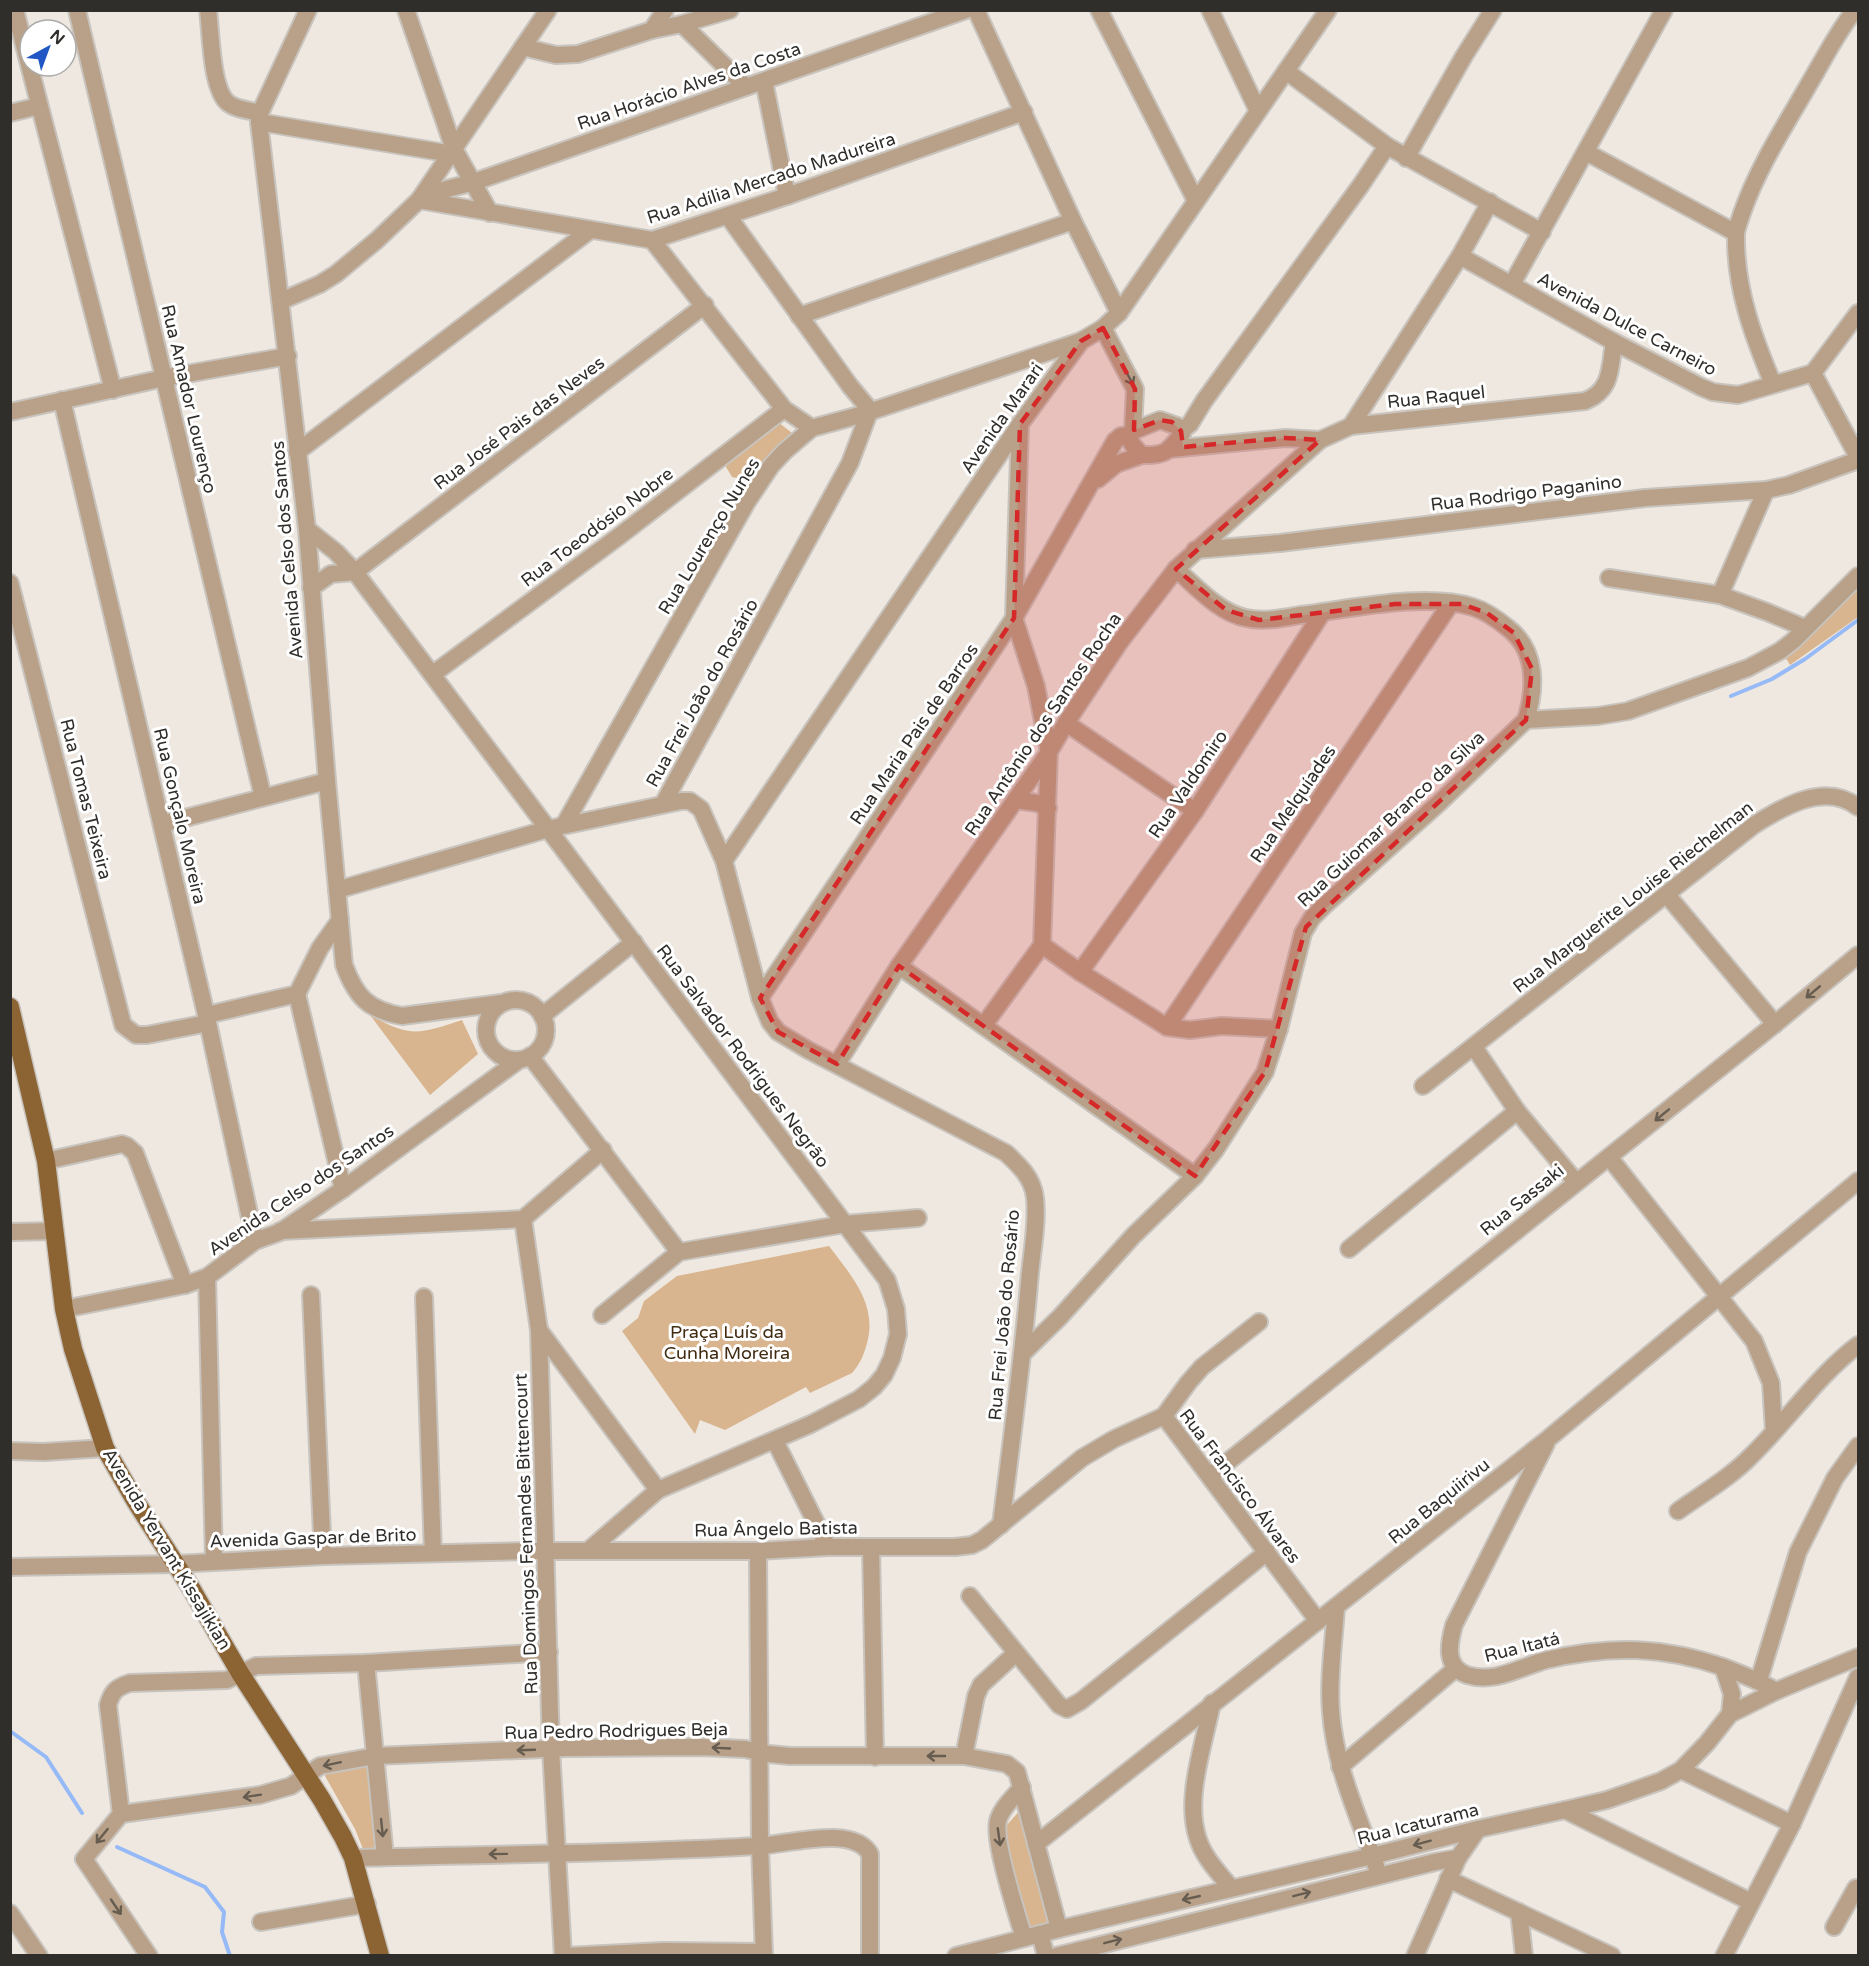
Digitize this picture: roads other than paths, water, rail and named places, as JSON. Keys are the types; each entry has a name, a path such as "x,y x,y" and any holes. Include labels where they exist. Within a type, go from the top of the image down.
{"main road":[{"name":"Avenida Yervant Kissajikian","path":"10,1007 46,1161 64,1309 73,1349 105,1448 240,1673 322,1800 353,1858 380,1956"}],"street":[{"path":"15,10 113,390"},
{"name":"Rua Amador Lourenço","path":"77,10 263,797"},
{"path":"208,10 216,79 220,93 230,105 260,117 453,152"},
{"path":"260,117 308,10"},
{"path":"406,10 453,152 474,182 490,213"},
{"path":"281,301 321,284 336,274 421,197 548,10"},
{"path":"652,30 665,10"},
{"path":"523,47 556,55 578,54 652,30 730,10"},
{"name":"Rua Horácio Alves da Costa","path":"421,197 474,182 966,10"},
{"path":"976,10 1073,221 1119,313"},
{"path":"1099,10 1196,201"},
{"path":"1210,10 1258,111"},
{"name":"Avenida Marari","path":"724,861 1020,424 1081,341 1103,328 1119,313 1328,10"},
{"path":"1406,158 1493,10"},
{"path":"1512,284 1664,10"},
{"path":"1773,384 1753,335 1744,305 1738,277 1736,233 1752,187 1772,148 1855,10"},
{"path":"682,24 746,87"},
{"path":"1286,71 1406,158 1542,232"},
{"path":"764,81 787,196"},
{"path":"10,113 39,106"},
{"name":"Rua Adília Mercado Madureira","path":"421,197 490,213 652,240 787,196 1024,112"},
{"name":"Avenida Celso dos Santos","path":"260,117 307,529 344,965 352,986 363,1000 375,1009 402,1016 502,1003"},
{"path":"1103,328 1135,389 1130,440 1142,455 1158,456 1170,449 1178,429 1204,401 1387,146"},
{"path":"1586,152 1736,233"},
{"path":"1352,426 1460,256 1490,202"},
{"path":"728,216 870,410"},
{"path":"799,316 1073,221"},
{"path":"297,452 589,231"},
{"path":"652,240 784,409 812,428"},
{"name":"Avenida Dulce Carneiro","path":"1460,256 1614,342 1713,392 1738,395 1813,373"},
{"name":"Rua José Pais das Neves","path":"356,572 705,306"},
{"path":"1858,313 1813,373 1858,458"},
{"name":"Rua Lourenço Nunes","path":"556,827 747,502 771,466 785,451 812,428 1081,341"},
{"name":"Rua Raquel","path":"1170,449 1285,438 1320,440 1352,426 1585,400 1599,395 1605,385 1614,342"},
{"path":"10,412 164,378 288,356"},
{"name":"Rua Gonçalo Moreira","path":"62,400 208,1019 255,1241"},
{"name":"Rua Toeodósio Nobre","path":"433,674 618,537 784,409"},
{"name":"Rua Frei João do Rosário","path":"663,804 850,463 870,410"},
{"path":"1131,433 1160,420 1178,429"},
{"path":"984,1025 1042,945 1049,752 1036,686 1014,618 1020,424"},
{"name":"Rua Raquel","path":"1178,429 1223,443"},
{"name":"Rua Maria Pais de Barros","path":"760,998 1014,618 1115,441 1131,433"},
{"name":"Rua Antônio dos Santos Rocha","path":"837,1064 899,966 1049,752 1119,643 1176,569 1320,440"},
{"name":"Rua Maria Pais de Barros","path":"1090,485 1116,464 1142,455"},
{"name":"Rua Rodrigo Paganino","path":"1195,550 1280,543 1645,498 1766,490 1789,485 1858,458"},
{"path":"1720,595 1766,490"},
{"name":"Rua Salvador Rodrigues Negrão","path":"307,529 336,552 356,572 433,674 556,827 634,942 887,1280 896,1309 898,1334 892,1358 884,1375 859,1399 775,1441 658,1490 589,1550"},
{"path":"1176,569 1215,602 1235,615 1259,621 1395,604 1431,602 1475,607 1488,613 1514,633 1524,646 1532,669 1533,687 1526,720 1598,716 1640,707 1748,668 1780,651 1858,576"},
{"path":"311,588 331,574 356,572"},
{"path":"1609,578 1720,595 1805,628"},
{"name":"Rua Tomas Teixeira","path":"10,583 123,1025 136,1035 147,1035 208,1019"},
{"name":"Rua Melquíades","path":"1167,1027 1451,603"},
{"name":"Rua Valdomiro","path":"1080,972 1195,811 1322,613"},
{"name":"Rua Guiomar Branco da Silva","path":"1023,1353 1060,1317 1133,1236 1195,1176 1216,1149 1265,1072 1279,1029 1303,933 1312,918 1439,803 1526,720"},
{"path":"1066,723 1195,811"},
{"path":"162,824 327,781"},
{"name":"Rua Marguerite Louise Riechelman","path":"1423,1086 1754,825 1783,807 1802,800 1832,796 1849,801 1858,807"},
{"path":"1015,800 1037,803 1048,808"},
{"name":"Rua Frei João do Rosário","path":"663,804 690,801 701,809 724,861 760,998 770,1022 778,1032 1006,1153 1021,1167 1031,1182 1035,1197 1023,1353 1001,1525"},
{"path":"337,890 556,827 663,804"},
{"path":"1667,895 1775,1024"},
{"path":"340,920 320,948 297,994 343,1189"},
{"path":"542,1016 634,942"},
{"path":"1042,945 1167,1027 1190,1030 1222,1026 1279,1029"},
{"name":"Rua Sassaki","path":"1210,1476 1858,955"},
{"path":"899,966 1195,1176"},
{"path":"208,1019 297,994"},
{"path":"486,1032 490,1013 502,1003 525,1001 538,1010 542,1016 546,1031 544,1039 541,1046 524,1058 509,1059 493,1049"},
{"path":"451,1010 469,1017 486,1032 493,1049 489,1069 478,1091"},
{"path":"1474,1047 1517,1111 1576,1182"},
{"path":"524,1058 603,1150 679,1252"},
{"name":"Avenida Celso dos Santos","path":"64,1309 185,1285 207,1276 255,1241 280,1232 343,1189 524,1058"},
{"path":"1349,1249 1517,1111"},
{"path":"46,1161 122,1144 131,1148 135,1153 185,1285"},
{"path":"280,1232 523,1220 603,1150"},
{"path":"1609,1157 1718,1299 1754,1341 1771,1383 1774,1431"},
{"name":"Rua Baquiirivu","path":"1036,1844 1549,1438 1858,1180"},
{"path":"602,1315 679,1252 845,1224 918,1218"},
{"name":"Rua Domingos Fernandes Bittencourt","path":"523,1220 540,1330 551,1749 556,1853 565,1956"},
{"path":"10,1232 54,1231"},
{"path":"207,1276 214,1561"},
{"path":"311,1295 323,1556"},
{"path":"424,1297 433,1554"},
{"path":"1164,1416 1202,1368 1258,1322"},
{"path":"540,1330 658,1490"},
{"path":"1678,1511 1730,1475 1752,1456 1838,1363 1858,1345"},
{"name":"Rua Francisco Álvares","path":"1001,1525 1089,1453 1114,1438 1164,1416 1318,1621"},
{"path":"1340,1767 1455,1669 1449,1655 1454,1625 1549,1438"},
{"path":"775,1441 828,1547"},
{"path":"1759,1680 1798,1552 1835,1478 1858,1446"},
{"path":"10,1451 45,1452 105,1448"},
{"name":"Rua Ângelo Batista","path":"545,1551 758,1551 828,1547 955,1547 972,1545 1001,1525"},
{"path":"871,1547 875,1757"},
{"name":"Avenida Gaspar de Brito","path":"10,1567 176,1564 323,1556 545,1551"},
{"path":"565,1956 764,1954 760,1846 758,1551"},
{"path":"970,1596 1059,1705 1063,1709 1072,1708 1267,1552"},
{"path":"1336,1607 1331,1711 1340,1767 1379,1875"},
{"name":"Rua Itatá","path":"1455,1669 1468,1675 1485,1678 1504,1675 1544,1661 1588,1651 1671,1652 1698,1658 1759,1680 1776,1691"},
{"path":"148,1956 84,1859 121,1814 108,1705 114,1690 130,1683 227,1680 256,1666 549,1652"},
{"path":"964,1756 976,1696 981,1686 1016,1653"},
{"path":"1730,1714 1776,1691 1858,1657"},
{"path":"366,1662 385,1857"},
{"path":"1723,1667 1732,1694 1730,1714"},
{"path":"1724,1956 1792,1824 1858,1677"},
{"path":"1212,1703 1193,1792 1193,1816 1198,1839 1208,1859 1231,1888"},
{"name":"Rua Icaturama","path":"956,1956 1059,1929 1618,1796 1681,1770 1730,1714"},
{"name":"Rua Pedro Rodrigues Beja","path":"121,1814 260,1795 291,1786 320,1766 375,1756 551,1749 701,1747 745,1749 790,1756 964,1756 1007,1764 1017,1772 1022,1787"},
{"path":"1681,1770 1792,1824"},
{"path":"1022,1787 1059,1929"},
{"path":"1022,1787 1002,1810 997,1831 1005,1871 1032,1936 1046,1956"},
{"path":"1565,1810 1751,1902"},
{"path":"1415,1956 1458,1858 1478,1829"},
{"path":"353,1858 760,1846 832,1838 849,1839 867,1848 871,1864 870,1956"},
{"path":"1056,1956 1379,1875 1458,1858"},
{"path":"1448,1879 1612,1956"},
{"path":"1834,1927 1858,1888"},
{"path":"261,1922 367,1904"},
{"path":"1519,1912 1524,1956"},
{"path":"10,1913 39,1956"}],"waterway":[{"path":"1731,696 1772,679 1805,659 1858,620"},
{"path":"10,1731 46,1757 82,1813"},
{"path":"117,1847 205,1887 224,1912 222,1932 230,1956"}],"park label":[{"name":"Praça Luís da Cunha Moreira","path":"727,1342"}]}
